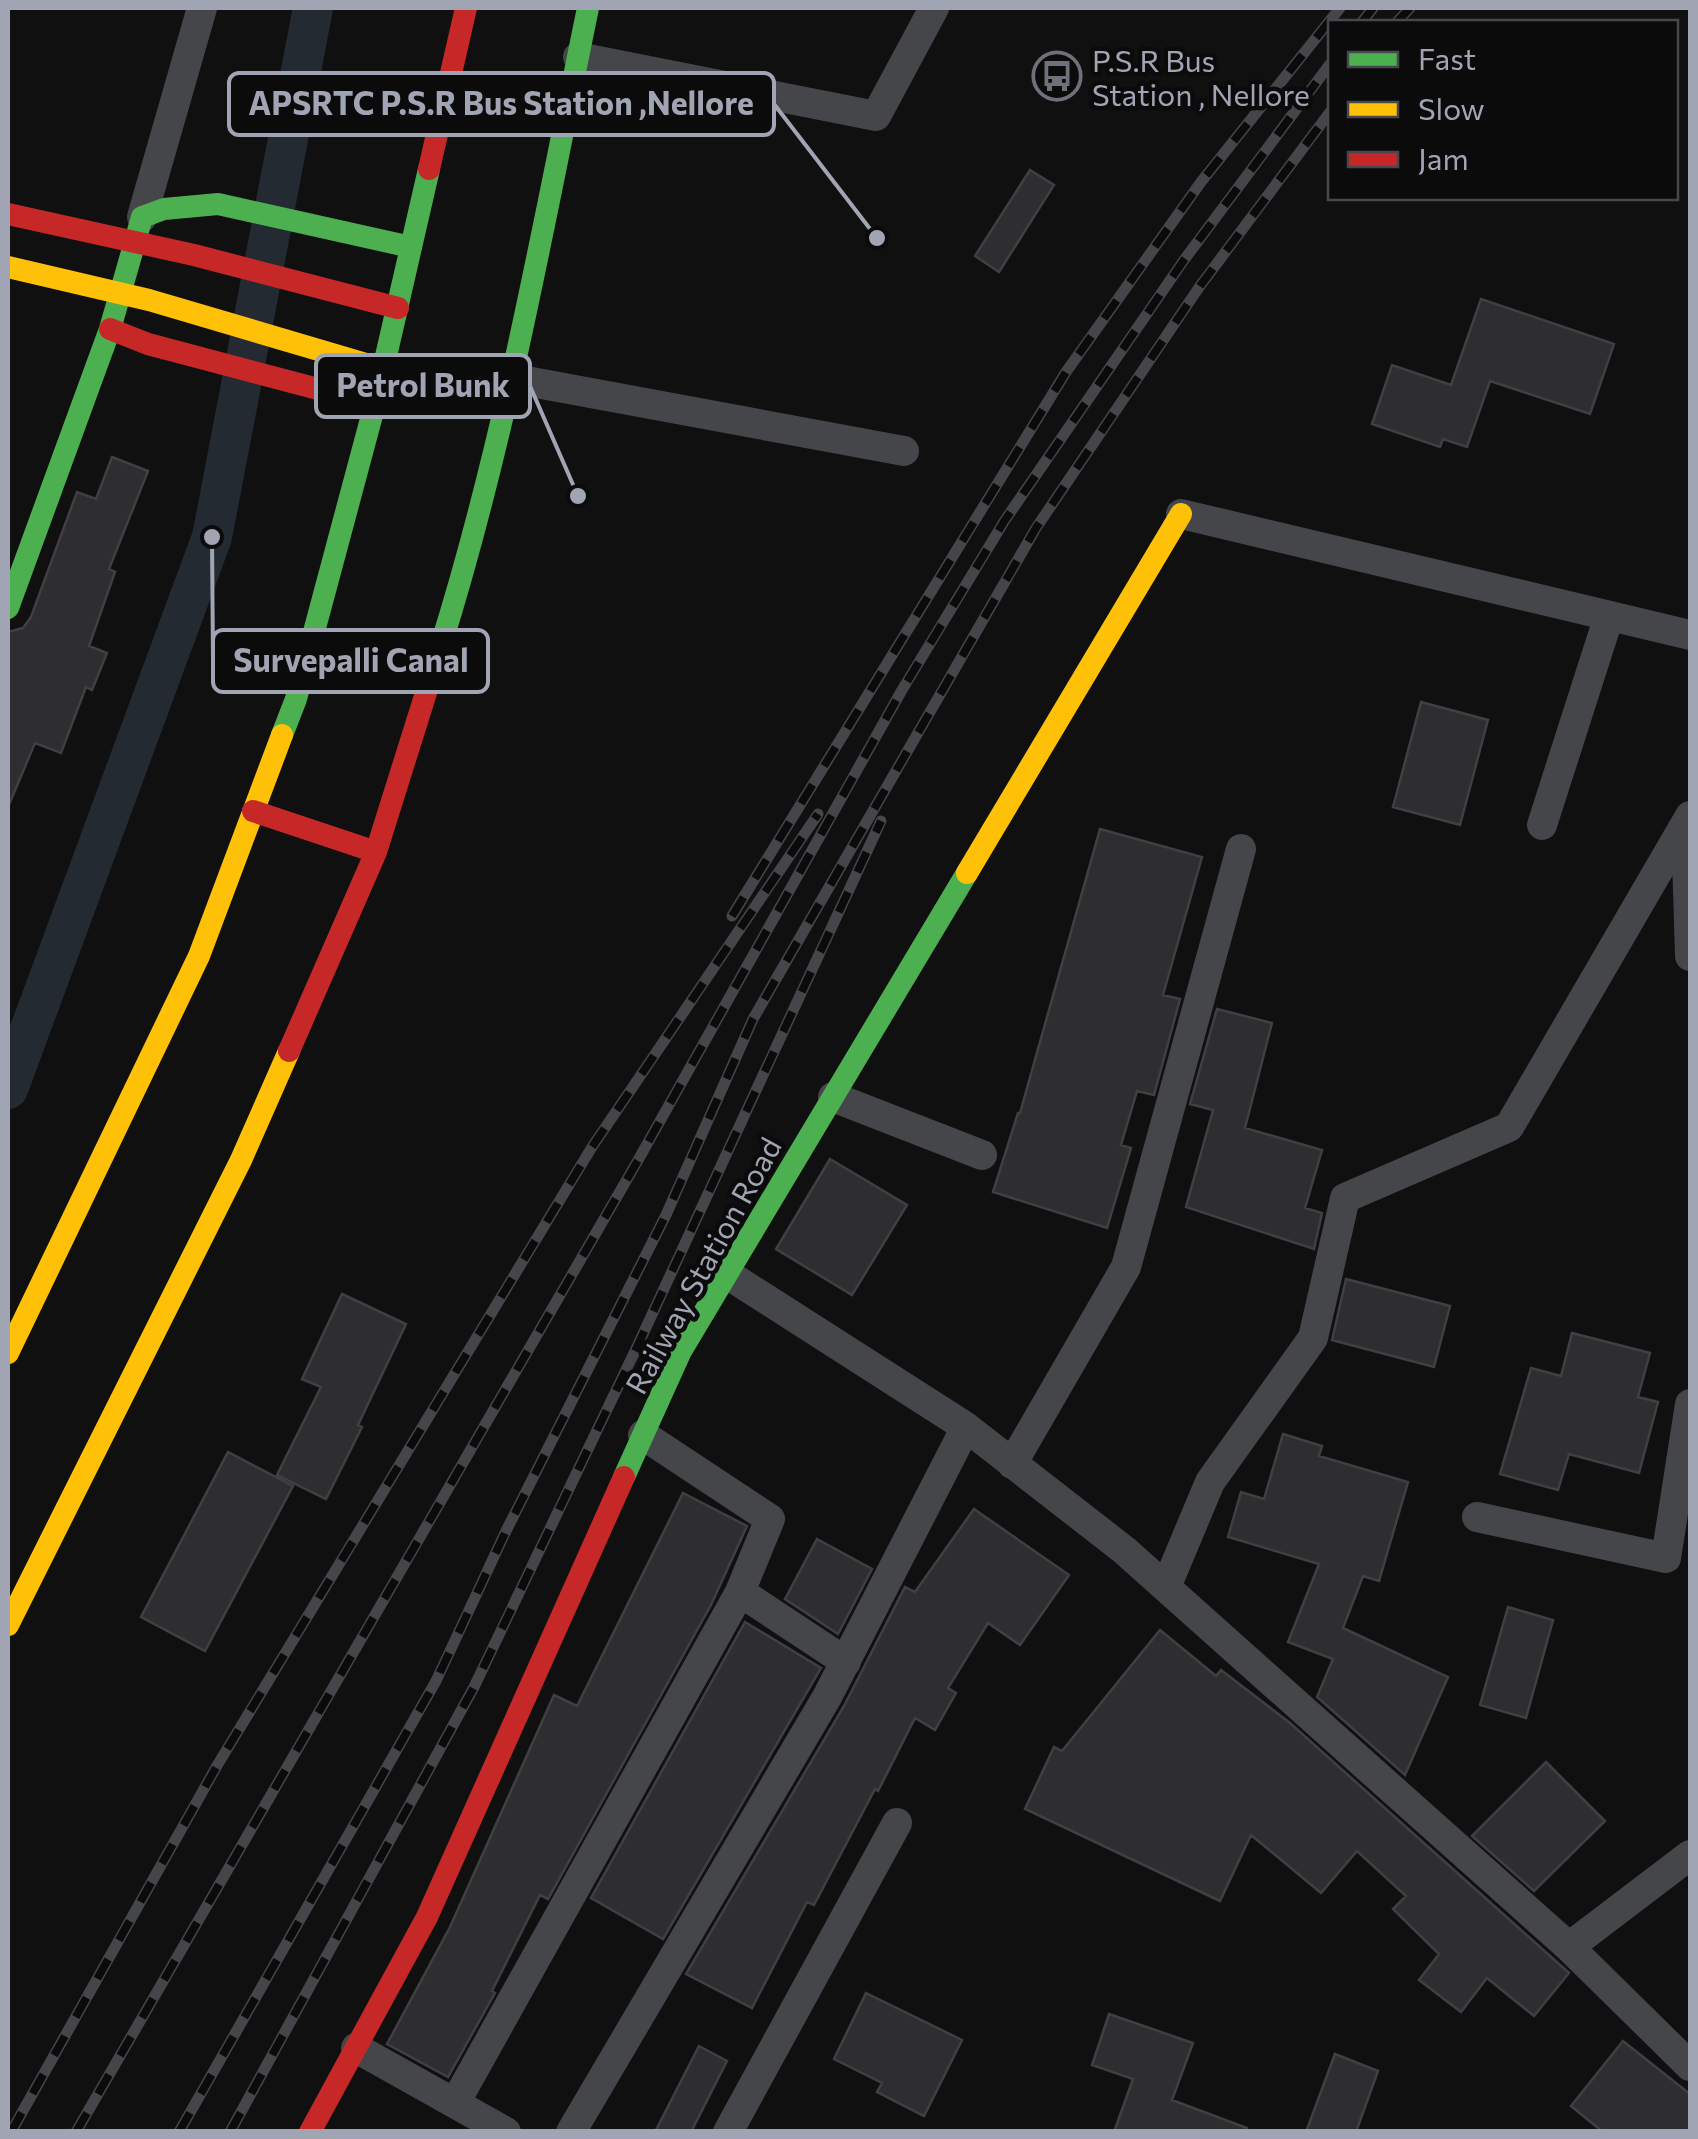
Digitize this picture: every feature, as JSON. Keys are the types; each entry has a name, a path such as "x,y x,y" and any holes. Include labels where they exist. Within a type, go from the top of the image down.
{"main road":[{"path":"8,1353 199,956 296,699 376,404 466,8"},
{"path":"8,1626 241,1160 376,852 468,557 588,8"},
{"path":"8,608 110,328 138,230 164,209 218,204 411,247"},
{"path":"8,214 138,230 194,256 398,308"},
{"path":"8,268 149,300 383,369"},
{"path":"110,328 174,351 376,404"},
{"name":"Railway Station Road","path":"310,2132 427,1917 681,1351 1181,514"},
{"path":"254,812 376,852"}],"street":[{"path":"138,230 202,8"},
{"path":"578,57 876,116 934,8"},
{"path":"510,378 904,451"},
{"path":"1181,514 1690,634"},
{"path":"1542,825 1610,616"},
{"path":"1688,819 1690,956"},
{"path":"1166,1587 1210,1482 1314,1338 1345,1198 1510,1128 1688,819"},
{"path":"1012,1464 1126,1267 1241,849"},
{"path":"833,1096 982,1154"},
{"path":"727,1274 966,1427 1124,1550 1568,1947 1690,2066"},
{"path":"1477,1517 1666,1558 1690,1404"},
{"path":"571,2132 846,1662 966,1427"},
{"path":"455,2103 740,1592 770,1519 643,1435"},
{"path":"740,1592 846,1662"},
{"path":"728,2132 898,1823"},
{"path":"1568,1947 1690,1855"},
{"path":"356,2048 506,2132"}],"building":[{"path":"1030,170 1054,185 999,272 975,256"},
{"path":"1481,299 1614,344 1590,414 1490,381 1467,447 1443,439 1440,447 1372,424 1392,365 1451,385"},
{"path":"112,457 148,471 109,569 115,572 89,646 107,653 92,690 86,687 61,753 35,743 8,807 8,632 23,628 31,617 77,492 96,499"},
{"path":"1421,702 1488,720 1460,825 1393,807"},
{"path":"1100,829 1202,857 1163,995 1180,999 1154,1095 1137,1091 1121,1145 1131,1148 1107,1228 993,1192 1020,1113"},
{"path":"1217,1009 1272,1023 1245,1128 1322,1150 1305,1208 1322,1213 1314,1249 1186,1207 1213,1110 1190,1104"},
{"path":"830,1159 907,1205 852,1295 776,1249"},
{"path":"1346,1279 1450,1306 1434,1367 1332,1340"},
{"path":"342,1294 406,1324 326,1499 277,1475 321,1387 302,1379"},
{"path":"1572,1333 1650,1353 1638,1397 1658,1402 1639,1473 1569,1454 1558,1490 1500,1474 1531,1368 1561,1376"},
{"path":"1283,1434 1322,1446 1319,1456 1408,1482 1379,1581 1363,1576 1343,1628 1448,1677 1405,1775 1317,1697 1333,1659 1288,1642 1319,1564 1228,1537 1241,1492 1264,1499"},
{"path":"228,1452 293,1486 205,1651 141,1617"},
{"path":"683,1493 747,1526 711,1605 548,1899 540,1895 492,1991 495,1993 448,2077 387,2044 450,1927 554,1695 577,1706"},
{"path":"974,1509 1069,1575 1020,1645 988,1623 948,1688 956,1693 935,1730 915,1718 814,1905 807,1902 752,2008 686,1974 844,1706 905,1587 915,1592"},
{"path":"817,1539 872,1569 838,1634 785,1599"},
{"path":"1508,1607 1553,1620 1526,1718 1480,1705"},
{"path":"745,1622 821,1668 663,1939 591,1898"},
{"path":"1160,1630 1216,1676 1221,1670 1290,1723 1569,1973 1534,2016 1487,1978 1461,2012 1419,1980 1439,1954 1393,1909 1406,1896 1357,1851 1321,1893 1251,1835 1220,1901 1025,1809 1054,1747 1062,1751"},
{"path":"1546,1762 1605,1821 1534,1891 1472,1836"},
{"path":"866,1993 962,2040 924,2116 877,2092 882,2083 834,2059"},
{"path":"1109,2014 1193,2043 1172,2100 1247,2128 1246,2132 1114,2132 1133,2079 1092,2065"},
{"path":"1623,2041 1690,2094 1690,2132 1603,2132 1571,2106"},
{"path":"699,2046 727,2061 691,2132 655,2132"},
{"path":"1335,2054 1378,2071 1356,2132 1306,2132"}],"waterway":[{"path":"8,1089 212,537 313,8"}],"railway":[{"path":"1330,20 1340,8"},
{"path":"1364,20 1373,8"},
{"path":"1399,20 1410,8"},
{"path":"732,916 1066,372 1201,182 1328,23"},
{"path":"76,2132 637,1162 902,690 1005,520 1184,260 1328,67"},
{"path":"179,2132 436,1681 505,1533 666,1215 753,1019 1036,528 1200,286 1328,115"},
{"path":"11,2132 218,1764 592,1147 818,814"},
{"path":"230,2132 474,1687 881,821"}],"traffic: fast":[{"path":"441,645 504,408 588,8"},
{"path":"282,735 296,699 375,404 429,169"},
{"path":"8,608 110,329 142,217 164,209 218,204 411,247"},
{"path":"624,1477 681,1351 967,873"}],"traffic: slow":[{"path":"8,267 149,300 383,369"},
{"path":"967,873 1181,514"},
{"path":"8,1353 199,956 282,735"},
{"path":"8,1625 241,1160 289,1051"}],"traffic: jam":[{"path":"429,169 466,8"},
{"path":"8,214 194,255 398,308"},
{"path":"110,329 148,344 375,404"},
{"path":"289,1051 376,852 441,645"},
{"path":"253,811 376,852"},
{"path":"310,2132 427,1917 624,1477"}],"place":[{"name":"P.S.R Bus Station , Nellore","path":"1057,76"},
{"name":"APSRTC P.S.R Bus Station ,Nellore","path":"877,238"},
{"name":"Petrol Bunk","path":"578,496"},
{"name":"Survepalli Canal","path":"212,537"}]}
